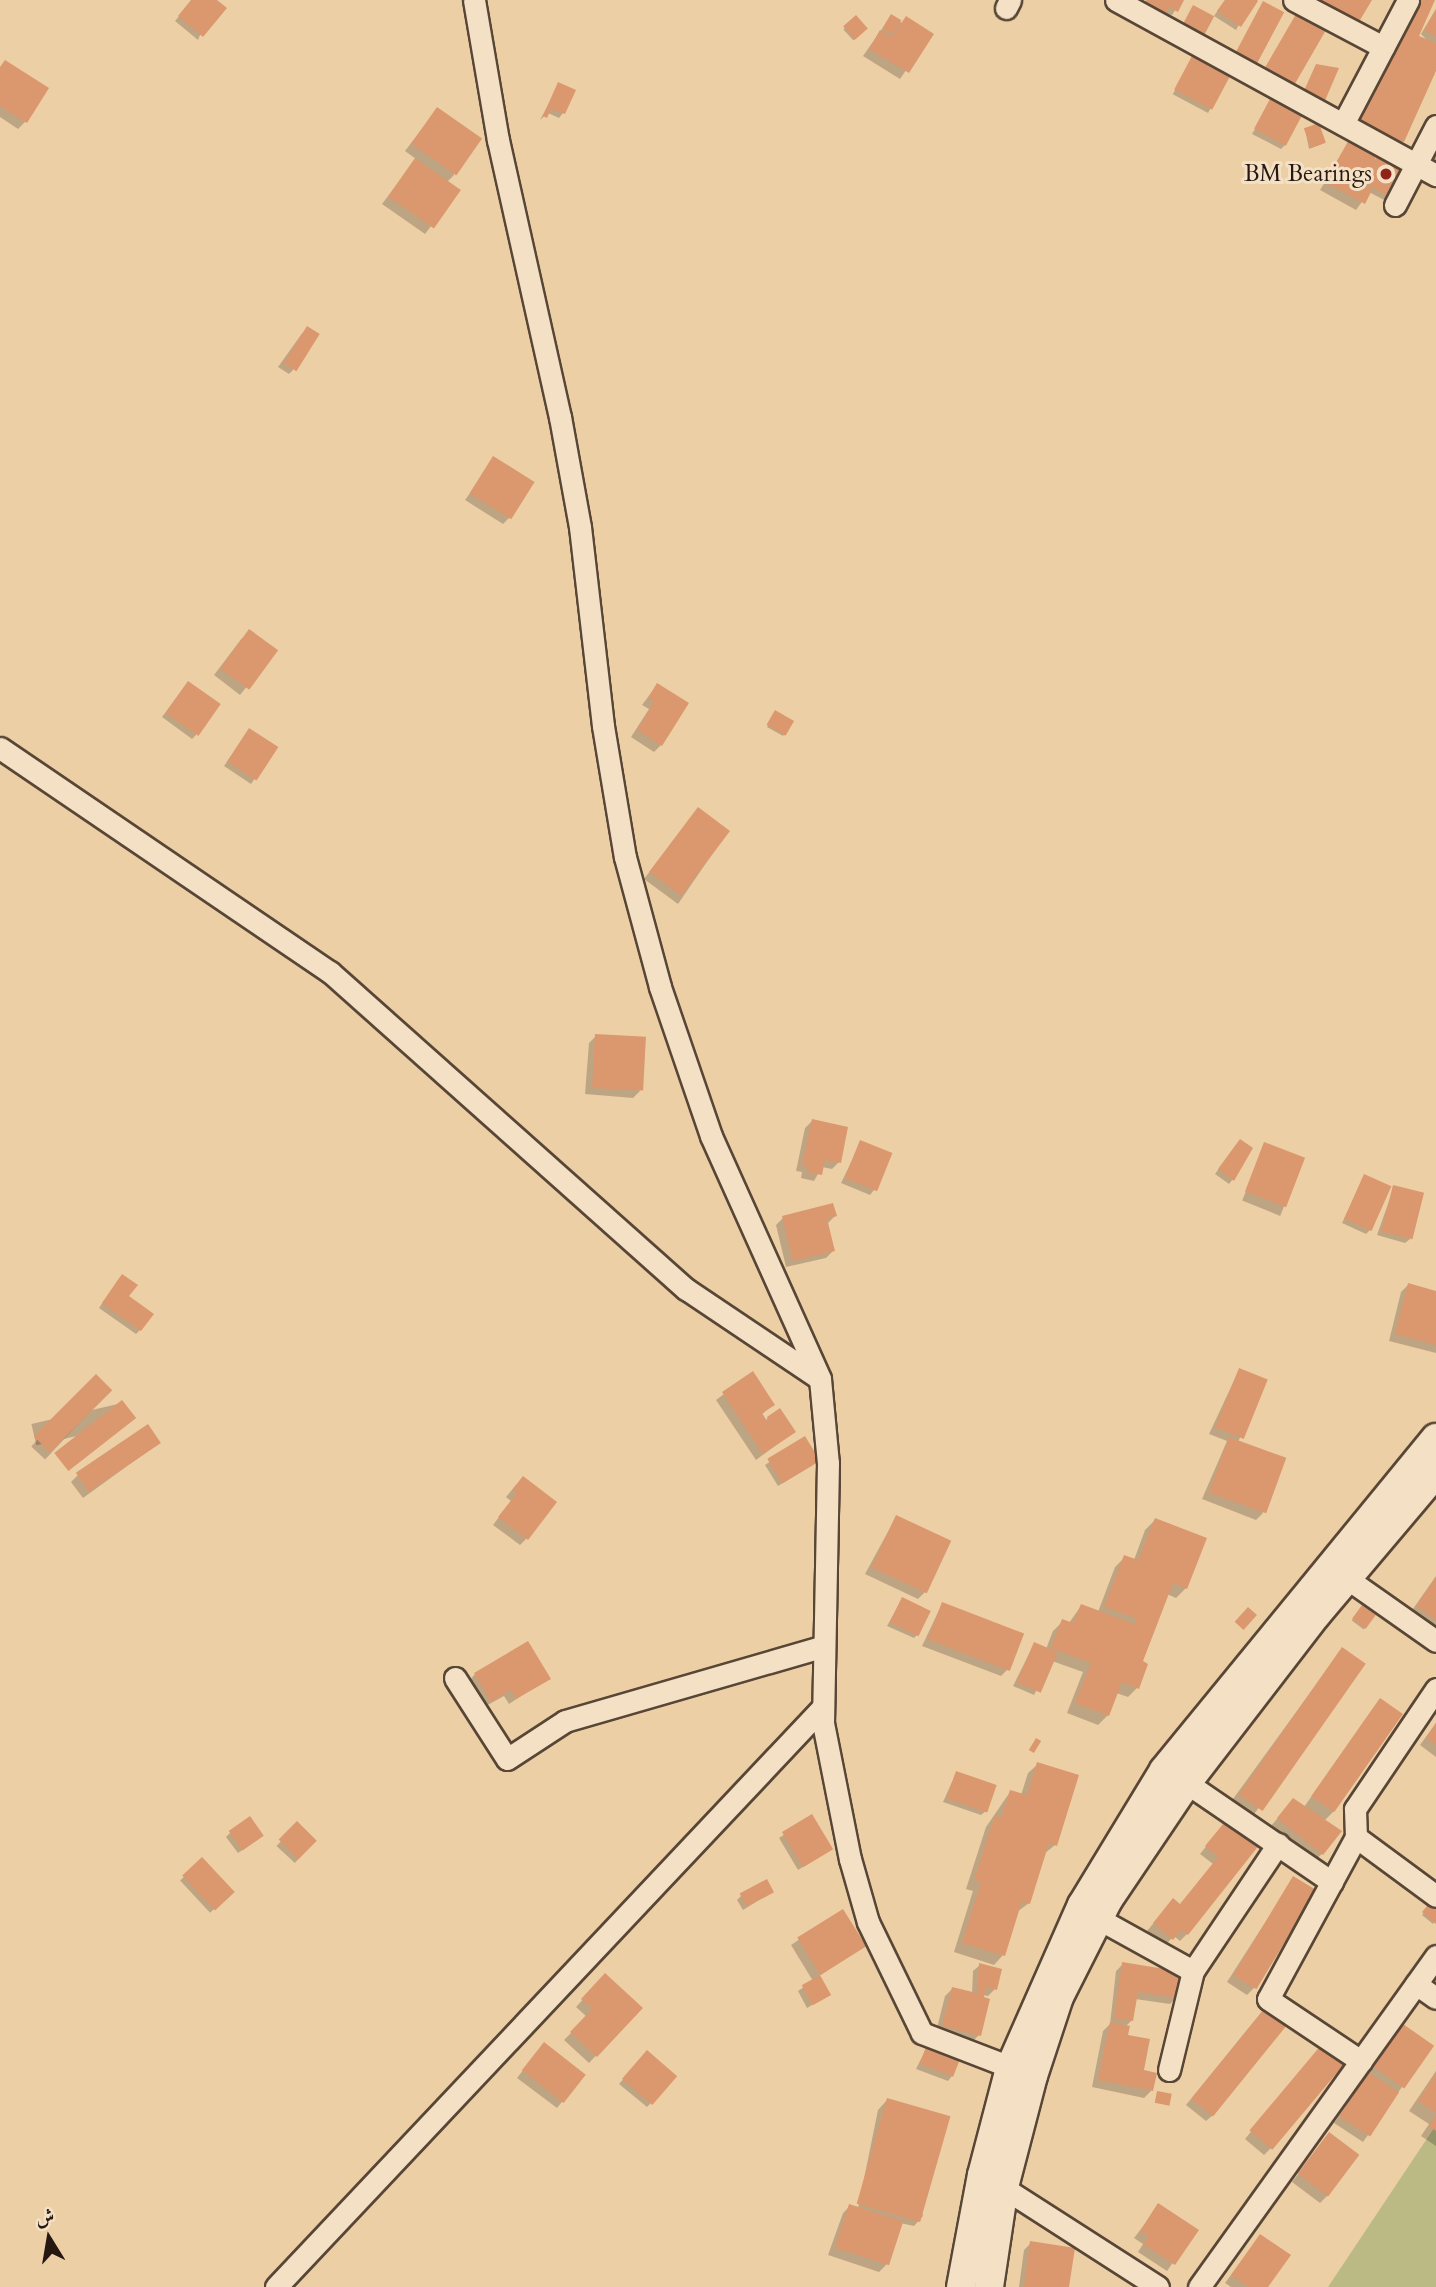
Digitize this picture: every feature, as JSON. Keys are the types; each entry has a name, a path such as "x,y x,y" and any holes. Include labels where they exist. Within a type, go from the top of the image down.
{"main road":[{"path":"961,2287 1022,2072 1082,1905 1176,1775 1339,1572 1436,1438"},
{"path":"1339,1572 1436,1473"},
{"path":"1022,2072 1176,1775"},
{"path":"989,2287 993,2181"}],"street":[{"path":"474,0 498,140 568,458 603,726 625,857 660,987 711,1136 820,1379 828,1463 828,1611 822,1647 823,1707 850,1859 868,1922 922,2033 1022,2072"},
{"path":"1116,0 1436,175"},
{"path":"1343,124 1408,0"},
{"path":"1301,2 1383,47"},
{"path":"1395,205 1436,126"},
{"path":"0,748 330,972 686,1289 820,1379"},
{"path":"1339,1572 1436,1641"},
{"path":"455,1678 507,1759 565,1721 822,1647"},
{"path":"1360,2061 1268,1999 1356,1837 1355,1809 1436,1689"},
{"path":"276,2287 823,1707"},
{"path":"1176,1775 1332,1882"},
{"path":"1356,1837 1436,1896"},
{"path":"1170,2070 1193,1971 1278,1844"},
{"path":"1099,1919 1193,1971"},
{"path":"1199,2287 1436,1956"},
{"path":"1416,1984 1436,1998"},
{"path":"993,2181 1158,2287"}],"shaded area":[{"path":"1436,2125 1436,2287 1328,2287"}],"building":[{"path":"191,0 217,0 227,8 203,37 178,16"},
{"path":"1147,0 1184,0 1178,12 1169,7 1163,17 1143,6"},
{"path":"1225,0 1258,1 1241,27 1217,11"},
{"path":"1312,0 1372,0 1357,25"},
{"path":"1404,0 1435,0 1419,36 1436,43 1436,71 1404,142 1350,119"},
{"path":"1263,1 1284,12 1256,65 1235,54"},
{"path":"1193,5 1214,16 1204,36 1183,24"},
{"path":"1436,9 1436,37 1424,30"},
{"path":"891,14 901,20 893,35 882,29"},
{"path":"1296,14 1325,31 1294,86 1264,69"},
{"path":"856,15 868,29 855,40 843,26"},
{"path":"906,16 934,34 909,73 869,49 880,30 892,37"},
{"path":"1192,56 1230,76 1212,110 1174,90"},
{"path":"5,60 49,88 27,123 0,106 0,67"},
{"path":"1316,64 1339,68 1324,103 1303,93"},
{"path":"558,82 576,90 565,114 551,109 547,118 543,116"},
{"path":"1271,97 1303,114 1286,146 1254,129"},
{"path":"437,107 482,139 456,175 411,144"},
{"path":"1319,123 1326,143 1311,148 1304,128"},
{"path":"1350,138 1378,153 1371,167 1381,150 1409,166 1392,198 1362,182 1372,190 1365,204 1325,182"},
{"path":"415,158 461,190 434,229 388,197"},
{"path":"307,326 320,334 296,371 284,363"},
{"path":"493,456 535,482 511,519 470,493"},
{"path":"249,629 278,650 249,690 220,669"},
{"path":"188,681 221,704 198,736 166,713"},
{"path":"657,683 689,703 662,746 637,730 654,702 648,698"},
{"path":"775,710 794,721 786,736 766,725"},
{"path":"249,728 278,747 257,781 227,762"},
{"path":"698,807 730,831 681,896 649,872"},
{"path":"595,1034 646,1037 643,1091 592,1088"},
{"path":"812,1119 848,1127 841,1163 825,1160 822,1175 807,1172 808,1166 802,1165"},
{"path":"1240,1139 1253,1148 1234,1181 1218,1169"},
{"path":"860,1140 892,1153 877,1191 845,1178"},
{"path":"1264,1142 1305,1158 1286,1207 1245,1191"},
{"path":"1364,1174 1391,1186 1371,1231 1344,1219"},
{"path":"1393,1185 1424,1193 1412,1239 1381,1232"},
{"path":"833,1203 837,1216 827,1219 835,1251 793,1261 782,1216"},
{"path":"122,1274 138,1285 129,1296 154,1314 141,1331 102,1303"},
{"path":"1408,1283 1436,1291 1436,1345 1395,1334"},
{"path":"1239,1368 1268,1380 1244,1439 1215,1427"},
{"path":"753,1371 775,1405 762,1413 770,1426 767,1417 780,1408 796,1432 763,1454 722,1392"},
{"path":"96,1374 112,1390 50,1452 34,1436"},
{"path":"122,1400 136,1418 68,1471 54,1453"},
{"path":"148,1424 161,1443 89,1492 76,1473"},
{"path":"805,1436 820,1461 782,1484 767,1459"},
{"path":"1229,1437 1286,1458 1266,1513 1209,1492"},
{"path":"523,1476 557,1502 528,1540 498,1517 517,1493 512,1490"},
{"path":"896,1515 951,1541 927,1593 871,1568"},
{"path":"1155,1518 1207,1538 1187,1589 1173,1583 1143,1661 1148,1664 1139,1689 1122,1682 1109,1716 1075,1703 1091,1663 1051,1648 1062,1619 1073,1623 1081,1604 1135,1624 1137,1619 1104,1607 1124,1555 1138,1560"},
{"path":"1436,1577 1436,1620 1416,1606"},
{"path":"902,1597 931,1611 918,1636 890,1622"},
{"path":"942,1602 1024,1634 1010,1671 928,1639"},
{"path":"1362,1605 1376,1615 1366,1629 1352,1619"},
{"path":"1248,1607 1257,1615 1244,1630 1235,1622"},
{"path":"528,1641 551,1679 516,1699 511,1690 491,1702 474,1673"},
{"path":"1034,1642 1058,1652 1041,1693 1017,1683"},
{"path":"1342,1647 1366,1664 1263,1811 1239,1794"},
{"path":"1380,1698 1403,1714 1334,1812 1311,1796"},
{"path":"1436,1723 1436,1745 1426,1738"},
{"path":"1036,1738 1041,1741 1034,1753 1029,1750"},
{"path":"1037,1762 1079,1775 1057,1846 1049,1843 1030,1904 1022,1901 1005,1956 962,1943 981,1882 974,1880 995,1815 1001,1818 1010,1790 1027,1795"},
{"path":"956,1771 997,1785 987,1812 947,1798"},
{"path":"1293,1798 1342,1831 1323,1855 1277,1818"},
{"path":"812,1814 833,1849 803,1867 782,1832"},
{"path":"250,1816 264,1836 242,1851 229,1831"},
{"path":"1228,1818 1260,1844 1188,1935 1181,1930 1173,1940 1153,1923 1173,1898 1180,1904 1218,1857 1205,1846"},
{"path":"297,1821 317,1841 298,1859 279,1839"},
{"path":"202,1857 235,1892 215,1911 182,1875"},
{"path":"1293,1876 1316,1890 1256,1989 1233,1975"},
{"path":"767,1879 774,1892 747,1907 740,1894"},
{"path":"1433,1899 1436,1901 1436,1924 1422,1912"},
{"path":"843,1909 866,1946 821,1975 797,1938"},
{"path":"1122,1962 1183,1972 1179,1998 1138,1992 1133,2021 1114,2018"},
{"path":"979,1963 1002,1969 997,1990 986,1987 984,1997 990,1999 981,2036 942,2026 952,1987 977,1993"},
{"path":"605,1973 643,2008 597,2057 570,2032 592,2009 581,1999"},
{"path":"820,1975 831,1995 813,2005 802,1985"},
{"path":"1268,2004 1290,2022 1213,2116 1191,2099"},
{"path":"1110,2022 1130,2026 1128,2035 1150,2039 1144,2070 1157,2073 1153,2091 1098,2080"},
{"path":"1403,2024 1434,2046 1404,2088 1373,2067"},
{"path":"544,2042 586,2075 564,2103 522,2070"},
{"path":"1322,2044 1345,2063 1272,2150 1249,2131"},
{"path":"926,2047 960,2060 953,2077 920,2064"},
{"path":"647,2050 677,2076 652,2105 622,2079"},
{"path":"1368,2072 1399,2092 1370,2137 1339,2116"},
{"path":"1436,2073 1436,2113 1418,2101"},
{"path":"1157,2091 1172,2094 1169,2106 1155,2103"},
{"path":"887,2098 950,2116 920,2222 857,2204"},
{"path":"1436,2115 1436,2131 1429,2126"},
{"path":"1329,2132 1359,2155 1328,2196 1298,2174"},
{"path":"1158,2203 1199,2230 1175,2265 1143,2244 1149,2237 1140,2231"},
{"path":"849,2204 903,2222 889,2265 835,2248"},
{"path":"1260,2234 1291,2255 1268,2287 1248,2287 1231,2275"},
{"path":"1030,2241 1075,2248 1069,2287 1024,2287"}],"place":[{"name":"BM Bearings","path":"1386,174"}]}
